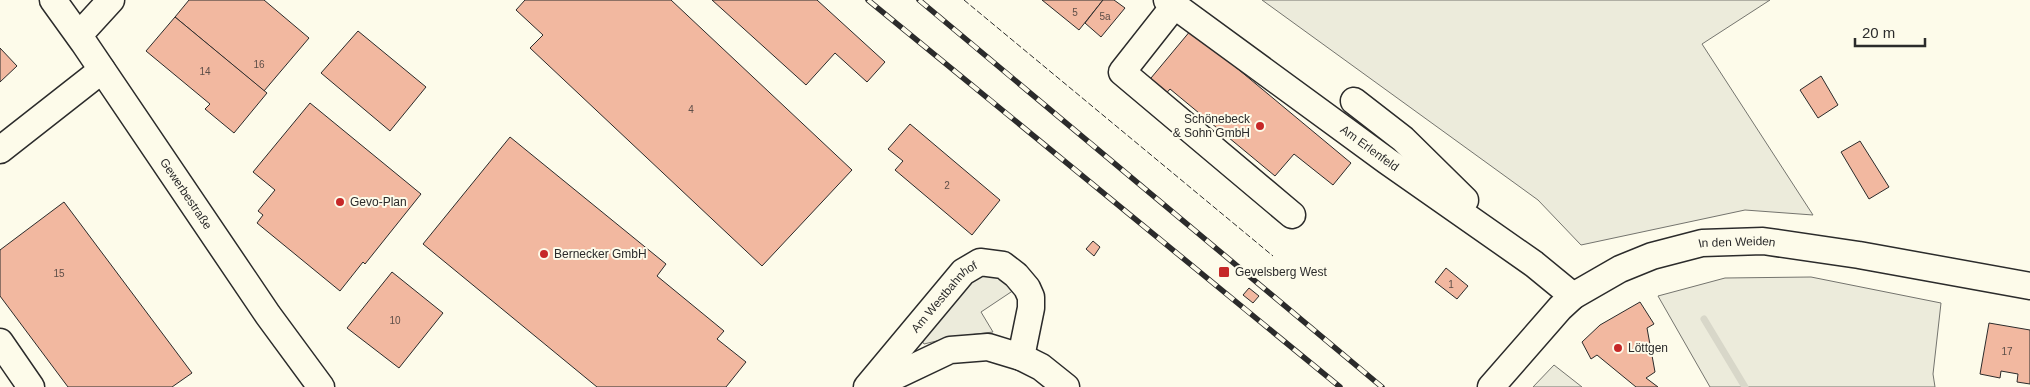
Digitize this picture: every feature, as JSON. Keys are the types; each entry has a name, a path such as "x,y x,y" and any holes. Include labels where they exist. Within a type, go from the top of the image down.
{"street":[{"name":"Gewerbestraße","path":"53,0 79,35 268,315 321,387"},
{"path":"79,35 111,0"},
{"path":"1170,3 1122,72 1292,215"},
{"name":"Am Erlenfeld","path":"1170,3 1475,224 1534,264 1573,296"},
{"path":"0,150 102,70"},
{"path":"1354,101 1403,139 1468,202 1475,224"},
{"name":"In den Weiden","path":"1491,387 1560,308 1573,296 1620,269 1652,256 1702,243 1763,241 1859,255 2030,286"},
{"name":"Am Westbahnhof","path":"867,387 963,272 980,262 1003,265 1016,275 1027,288 1031,298 1021,357"},
{"path":"0,342 31,387"},
{"path":"872,387 950,350 988,347 1021,357 1041,367 1066,387"}],"shaded area":[{"path":"1262,0 1770,0 1702,44 1813,215 1745,210 1581,245 1538,200"},
{"path":"983,273 1003,276 1014,290 981,312 993,332 953,337 924,344 922,341 969,281"},
{"path":"1811,277 1941,303 1933,374 1935,387 1710,387 1658,296 1725,278"},
{"path":"1554,365 1582,387 1533,387"}],"building":[{"path":"189,0 264,0 309,38 264,91 175,17"},
{"path":"525,0 671,0 852,170 762,266 530,48 543,35 516,10"},
{"path":"712,0 817,0 885,62 867,82 835,53 806,85"},
{"path":"1042,0 1103,0 1079,30"},
{"path":"1103,0 1114,0 1125,8 1101,37 1085,23"},
{"path":"175,17 267,93 234,133 205,109 210,104 146,51"},
{"name":"Schönebeck & Sohn GmbH","path":"1191,30 1351,163 1333,185 1294,154 1275,176 1170,89 1163,97 1146,84"},
{"path":"358,31 426,87 390,131 321,73"},
{"path":"0,48 17,66 0,82"},
{"path":"1821,76 1838,105 1818,118 1800,90"},
{"name":"Gevo-Plan","path":"310,103 421,194 365,264 363,262 340,291 257,223 263,215 258,211 275,190 253,172"},
{"path":"910,124 1000,200 972,235 895,170 903,161 888,149"},
{"name":"Bernecker GmbH","path":"510,137 666,264 657,276 724,331 717,339 746,362 726,387 597,387 423,244"},
{"path":"1860,141 1889,187 1869,199 1841,152"},
{"path":"64,202 192,373 172,387 68,387 0,296 0,250"},
{"path":"1093,241 1100,247 1094,256 1086,249"},
{"path":"1446,268 1468,286 1457,299 1435,282"},
{"path":"392,272 443,313 399,368 347,328"},
{"path":"1249,288 1259,296 1253,303 1243,295"},
{"name":"Löttgen","path":"1640,302 1654,324 1647,328 1655,372 1646,378 1658,387 1636,387 1597,355 1591,359 1582,342 1600,325"},
{"path":"1989,323 2030,330 2030,384 2017,382 2018,374 2001,371 2000,378 1980,374"}],"waterway":[{"path":"1704,319 1745,387"}],"railway":[{"path":"868,0 1340,387"},
{"path":"919,0 1382,387"}],"fence":[{"path":"964,0 1273,256"}],"place":[{"name":"Schönebeck & Sohn GmbH","path":"1260,126"},
{"name":"Gevo-Plan","path":"340,202"},
{"name":"Bernecker GmbH","path":"544,254"},
{"name":"Gevelsberg West","path":"1224,272"},
{"name":"Löttgen","path":"1618,348"}]}
